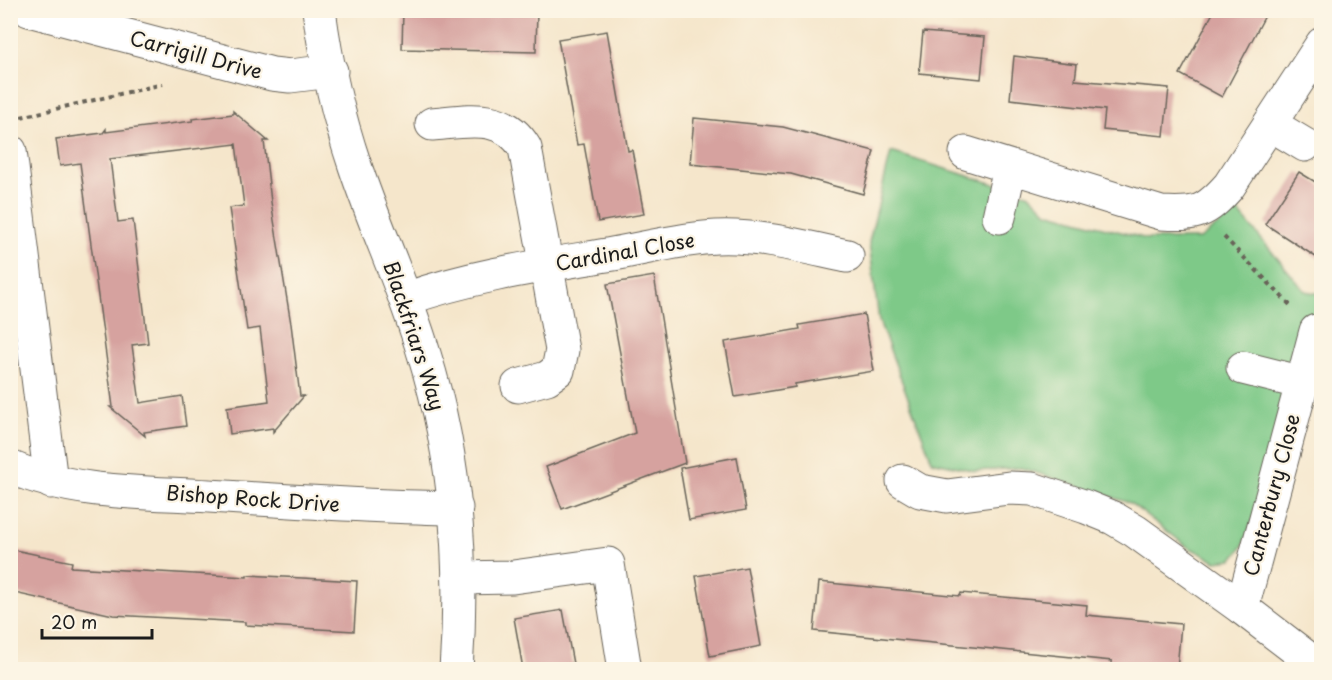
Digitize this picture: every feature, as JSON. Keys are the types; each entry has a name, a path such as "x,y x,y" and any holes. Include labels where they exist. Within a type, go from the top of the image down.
{"street":[{"name":"Carrigill Drive","path":"28,10 273,74 290,76 330,70"},
{"name":"Blackfriars Way","path":"319,10 330,70 355,167 406,299 437,399 456,508 460,619 456,669"},
{"path":"966,153 1161,213 1200,212 1215,202 1229,186 1322,44"},
{"path":"432,124 461,121 496,122 508,127 518,136 525,148 562,350 558,370 547,378 518,386"},
{"path":"1270,124 1305,145"},
{"path":"999,217 1010,167"},
{"path":"12,172 51,482"},
{"name":"Cardinal Close","path":"406,299 450,285 716,237 788,243 847,256"},
{"name":"Canterbury Close","path":"1242,608 1316,331"},
{"path":"1243,368 1303,383"},
{"name":"Bishop Rock Drive","path":"10,467 51,482 109,490 392,507 456,508"},
{"name":"Canterbury Close","path":"903,482 920,491 947,496 1021,488 1044,492 1113,518 1135,531 1242,608 1295,650 1322,666"},
{"path":"459,578 513,577 608,564 625,669"}],"path":[{"path":"10,119 177,81 194,54"},
{"path":"1200,212 1316,331"}],"green space":[{"path":"891,152 1030,195 1047,212 1147,239 1200,239 1237,210 1305,291 1321,294 1322,331 1243,546 1233,559 1216,561 1188,547 1130,503 1022,468 975,471 932,461 879,321 869,242"}],"building":[{"path":"403,10 537,10 536,52 402,49"},
{"path":"1268,10 1222,97 1180,74 1214,11"},
{"path":"607,31 628,151 632,150 644,214 598,222 584,144 577,145 558,39"},
{"path":"923,32 985,37 981,79 919,73"},
{"path":"1014,56 1077,64 1075,80 1169,88 1164,136 1103,130 1105,110 1010,99"},
{"path":"233,111 268,141 264,141 271,202 300,396 304,396 273,432 273,428 230,434 227,407 269,401 260,328 247,330 229,208 244,206 236,144 110,159 118,222 133,220 148,343 132,345 140,403 182,396 186,426 144,432 145,436 110,407 113,407 80,163 60,166 56,139 103,133 106,129 106,132 193,121 192,119 233,114"},
{"path":"694,118 783,127 874,151 863,194 791,174 690,164"},
{"path":"1299,172 1322,186 1322,261 1265,224"},
{"path":"654,276 685,463 562,509 546,467 635,433 607,284"},
{"path":"864,314 874,371 735,397 725,342 800,329 799,325"},
{"path":"737,457 746,510 689,520 680,468"},
{"path":"10,549 72,562 71,567 357,581 354,631 113,615 10,592"},
{"path":"747,567 761,646 710,656 696,576"},
{"path":"819,582 960,596 961,593 1087,605 1086,615 1181,624 1177,669 1112,669 1112,661 814,631"},
{"path":"563,610 574,669 523,669 514,618"}]}
